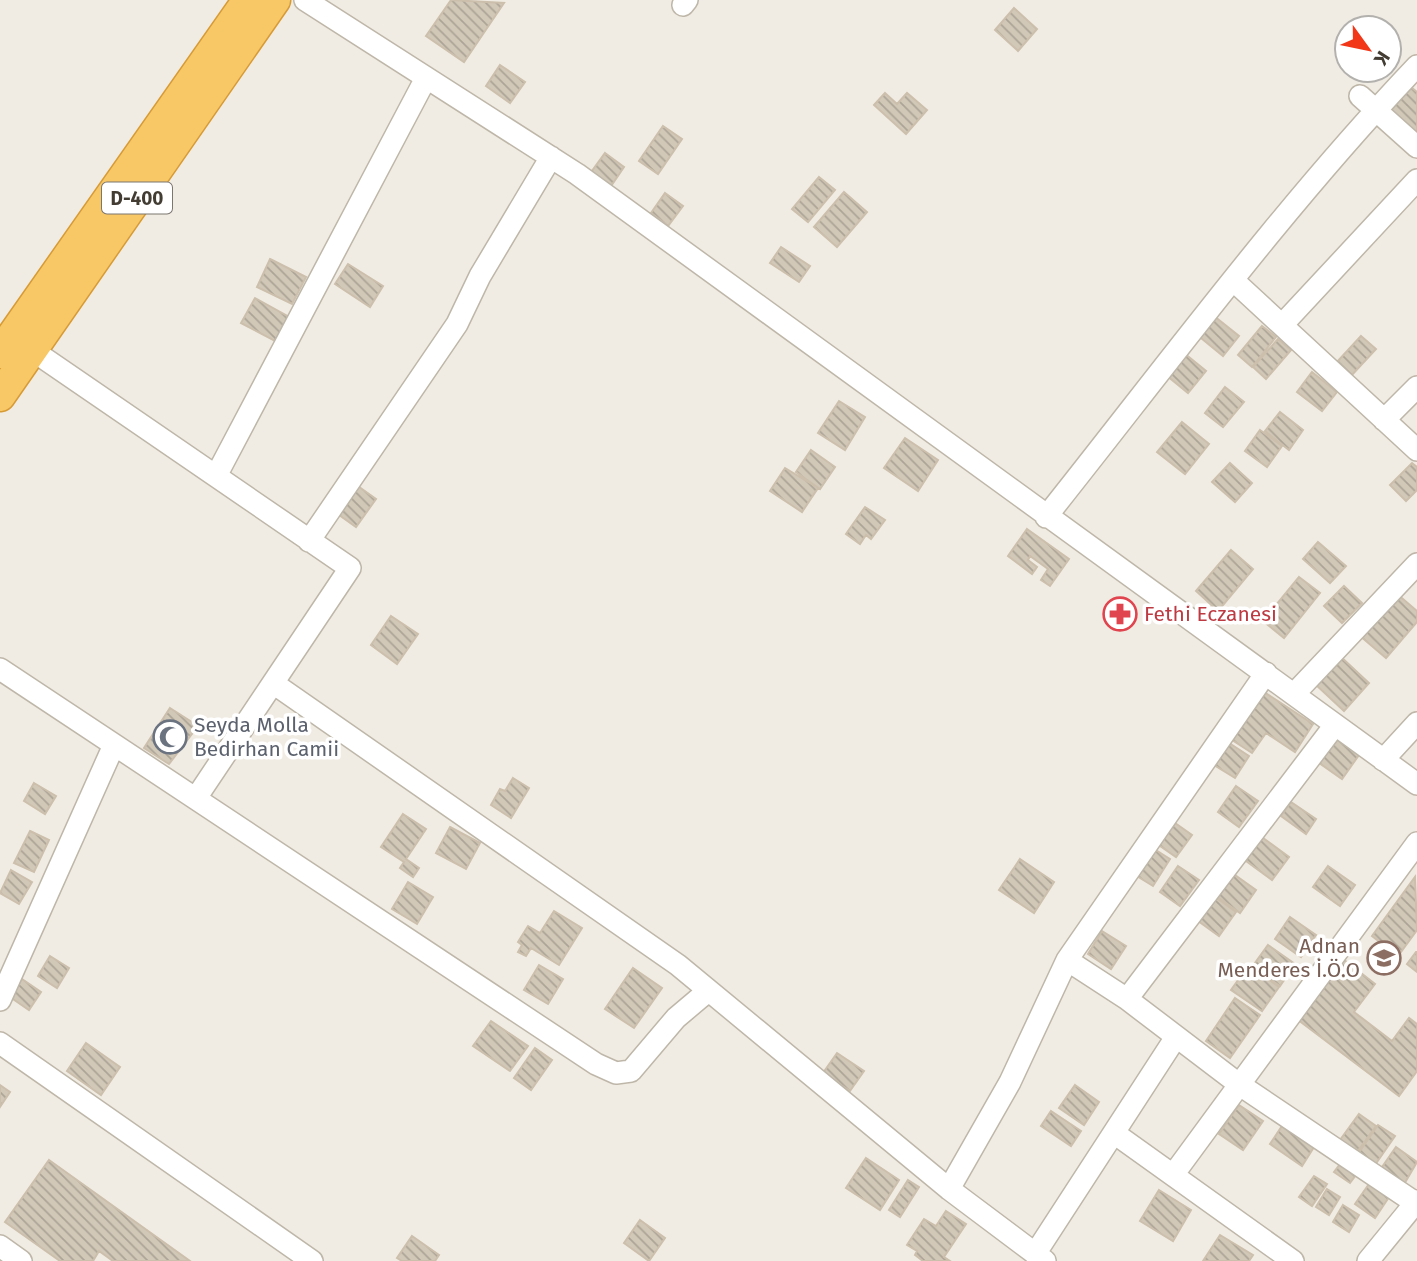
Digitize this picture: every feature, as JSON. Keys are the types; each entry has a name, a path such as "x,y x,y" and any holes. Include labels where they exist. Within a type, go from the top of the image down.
{"highway":[{"name":"D-400","path":"0,353 248,0"},
{"name":"D-400","path":"0,396 275,0"}],"street":[{"path":"305,0 551,157 1046,517 1295,693 1417,784"},
{"path":"1046,517 1234,281 1368,103 1417,66"},
{"path":"216,476 426,78"},
{"path":"1368,103 1417,147"},
{"path":"309,541 457,324 480,276 551,157"},
{"path":"1282,326 1417,180"},
{"path":"1234,281 1417,450"},
{"path":"32,350 350,568 196,798"},
{"path":"1384,420 1417,387"},
{"path":"1295,693 1417,564"},
{"path":"0,669 596,1064 616,1073 631,1071 676,1018 708,991"},
{"path":"949,1189 1010,1082 1067,960 1266,673"},
{"path":"273,683 678,965 949,1189 1040,1257 1114,1133 1176,1037"},
{"path":"1383,760 1417,723"},
{"path":"1128,999 1335,725"},
{"path":"0,1000 114,745"},
{"path":"1173,1175 1417,843"},
{"path":"1067,960 1128,999 1240,1085 1416,1202 1368,1261"},
{"path":"0,1043 312,1261"},
{"path":"1114,1133 1293,1261"},
{"path":"0,1246 21,1261"}],"building":[{"path":"451,0 504,3 464,62 426,36"},
{"path":"1014,8 1037,29 1018,51 995,30"},
{"path":"500,65 525,82 510,103 486,86"},
{"path":"1411,87 1417,92 1417,135 1391,109"},
{"path":"885,93 897,104 907,93 927,110 906,134 874,105"},
{"path":"663,126 682,139 658,174 639,161"},
{"path":"605,153 624,167 609,189 589,175"},
{"path":"819,177 835,190 808,222 792,209"},
{"path":"844,192 867,212 837,247 814,227"},
{"path":"665,193 683,206 668,226 651,213"},
{"path":"781,247 810,266 799,282 770,263"},
{"path":"270,259 306,277 292,304 257,287"},
{"path":"348,264 383,286 370,307 335,284"},
{"path":"255,298 289,317 275,341 241,323"},
{"path":"1214,316 1239,336 1223,356 1196,334"},
{"path":"1262,326 1276,337 1252,367 1238,355"},
{"path":"1361,336 1376,349 1350,377 1336,363"},
{"path":"1278,339 1291,350 1266,379 1253,367"},
{"path":"1184,353 1206,371 1188,393 1166,375"},
{"path":"1312,372 1337,392 1322,411 1297,392"},
{"path":"1225,387 1244,402 1223,427 1205,413"},
{"path":"839,401 865,417 845,450 818,433"},
{"path":"1280,412 1303,430 1289,450 1265,431"},
{"path":"1182,422 1209,444 1185,474 1157,452"},
{"path":"1260,430 1282,446 1267,467 1245,451"},
{"path":"905,438 938,460 918,491 884,468"},
{"path":"811,450 835,467 820,489 796,472"},
{"path":"1230,463 1252,483 1235,502 1212,482"},
{"path":"1412,463 1417,467 1417,490 1406,501 1390,485"},
{"path":"785,468 818,488 802,512 770,491"},
{"path":"355,484 376,499 356,527 335,512"},
{"path":"865,507 885,520 871,539 866,535 860,544 846,534"},
{"path":"1027,529 1069,559 1050,586 1041,580 1048,569 1030,556 1028,560 1037,567 1032,574 1008,556"},
{"path":"1318,542 1346,566 1330,583 1303,559"},
{"path":"1231,550 1253,569 1218,611 1196,591"},
{"path":"1299,577 1320,593 1284,638 1263,621"},
{"path":"1344,586 1362,603 1342,623 1324,606"},
{"path":"1396,593 1417,611 1417,622 1386,658 1360,636"},
{"path":"391,616 418,634 397,664 371,645"},
{"path":"1340,656 1369,683 1344,711 1315,684"},
{"path":"1261,690 1313,724 1295,752 1266,733 1252,753 1229,738"},
{"name":"Seyda Molla Bedirhan Camii","path":"170,708 198,726 169,764 144,748"},
{"path":"1329,734 1359,755 1342,779 1312,758"},
{"path":"1223,739 1249,756 1235,778 1209,762"},
{"path":"513,778 529,788 511,818 491,805 500,789 505,791"},
{"path":"34,783 56,796 45,814 24,801"},
{"path":"1236,786 1258,801 1239,827 1218,812"},
{"path":"1291,802 1316,819 1306,834 1281,816"},
{"path":"403,814 426,829 406,859 419,868 413,877 400,868 404,862 381,847"},
{"path":"1168,818 1192,835 1176,857 1153,841"},
{"path":"450,827 480,843 466,869 436,853"},
{"path":"30,831 49,840 34,872 14,863"},
{"path":"1259,835 1289,857 1272,880 1242,858"},
{"path":"1151,847 1170,859 1153,886 1132,873"},
{"path":"1020,859 1054,882 1034,913 999,890"},
{"path":"1178,866 1199,880 1180,906 1160,892"},
{"path":"1328,866 1355,885 1340,906 1313,887"},
{"path":"11,870 32,882 19,904 0,893"},
{"path":"1228,870 1256,890 1240,913 1212,893"},
{"path":"1415,877 1417,930 1398,956 1372,936"},
{"path":"408,882 433,897 417,924 392,909"},
{"path":"1211,894 1236,912 1219,936 1194,918"},
{"path":"554,911 582,928 559,965 531,948 526,956 518,952 522,945 518,942 528,926 540,933"},
{"path":"1290,917 1316,935 1301,957 1275,939"},
{"path":"1102,931 1126,946 1111,969 1088,954"},
{"path":"1268,945 1295,964 1280,986 1252,967"},
{"path":"1417,952 1417,972 1407,964"},
{"path":"50,956 69,968 57,988 38,976"},
{"path":"1343,959 1375,984 1354,1012 1392,1041 1409,1018 1417,1024 1417,1071 1399,1096 1293,1016"},
{"path":"539,965 563,979 548,1004 524,990"},
{"path":"1249,965 1279,987 1262,1011 1231,990"},
{"path":"633,968 662,988 634,1028 605,1009"},
{"path":"22,979 41,992 29,1010 10,997"},
{"path":"1235,998 1260,1015 1230,1058 1206,1041"},
{"path":"491,1021 528,1046 510,1071 473,1046"},
{"path":"86,1043 120,1067 101,1095 67,1071"},
{"path":"535,1048 552,1060 531,1090 514,1078"},
{"path":"837,1053 864,1071 850,1091 823,1073"},
{"path":"0,1085 10,1092 0,1107"},
{"path":"1075,1085 1099,1102 1084,1125 1059,1108"},
{"path":"1239,1105 1263,1121 1243,1150 1219,1134"},
{"path":"1051,1111 1081,1131 1071,1146 1041,1126"},
{"path":"1359,1114 1376,1126 1357,1152 1340,1140"},
{"path":"1378,1125 1395,1136 1375,1165 1358,1154"},
{"path":"1282,1126 1314,1147 1302,1166 1270,1144"},
{"path":"1396,1147 1417,1162 1403,1186 1380,1170"},
{"path":"866,1158 899,1180 880,1210 846,1188"},
{"path":"49,1160 190,1261 113,1261 99,1251 93,1261 60,1261 5,1222"},
{"path":"1343,1160 1359,1171 1350,1183 1334,1172"},
{"path":"1314,1176 1327,1184 1312,1206 1299,1197"},
{"path":"908,1180 919,1187 900,1217 889,1210"},
{"path":"1371,1181 1391,1194 1375,1218 1355,1204"},
{"path":"1327,1189 1340,1197 1329,1215 1316,1207"},
{"path":"1159,1190 1191,1210 1173,1241 1140,1221"},
{"path":"1343,1205 1359,1215 1349,1232 1333,1222"},
{"path":"946,1211 966,1224 944,1257 950,1261 923,1261 915,1255 917,1251 907,1245 924,1219 936,1226"},
{"path":"640,1220 665,1238 649,1261 624,1243"},
{"path":"1220,1235 1253,1255 1249,1261 1203,1261"},
{"path":"412,1236 439,1255 435,1261 402,1261 397,1258"}],"place":[{"name":"Fethi Eczanesi","path":"1120,614"},
{"name":"Seyda Molla Bedirhan Camii","path":"170,737"},
{"name":"Adnan Menderes İ.Ö.O","path":"1384,958"}]}
